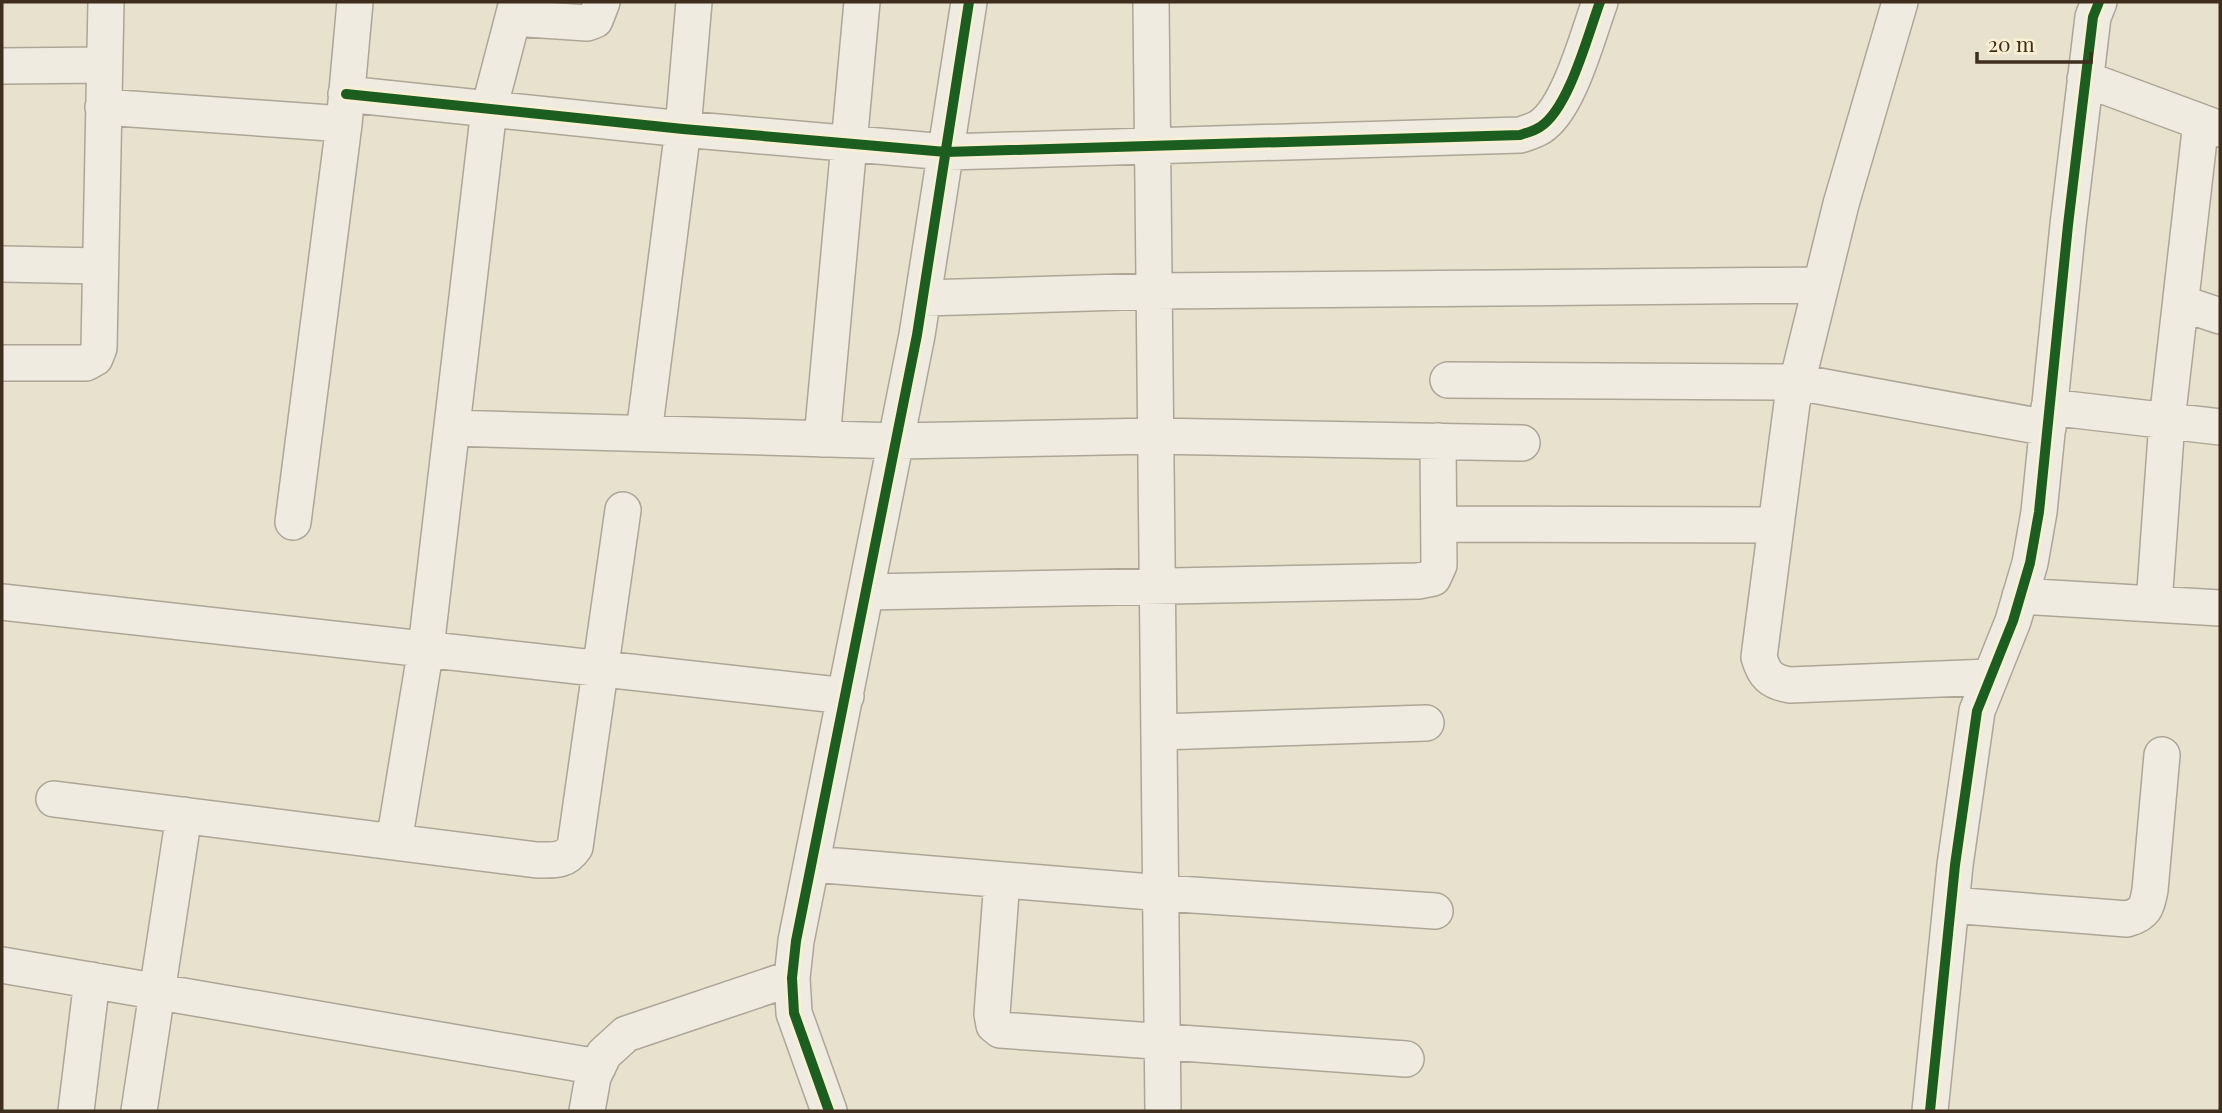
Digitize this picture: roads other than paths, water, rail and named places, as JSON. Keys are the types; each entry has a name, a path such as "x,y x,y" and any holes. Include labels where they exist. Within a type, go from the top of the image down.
{"street":[{"path":"2,363 86,363 95,358 99,348 106,2"},
{"path":"293,522 345,109 355,2"},
{"path":"394,842 426,648 489,109 515,10 587,23 595,20 602,2"},
{"path":"644,433 682,129 694,2"},
{"path":"821,439 862,2"},
{"path":"830,1111 794,1013 792,978 796,941 897,441 923,298 969,2"},
{"path":"1151,2 1163,893 1163,1111"},
{"path":"103,107 489,109 946,152 1520,135 1541,127 1555,113 1573,75 1600,2"},
{"path":"1900,2 1821,285 1797,382 1759,657 1763,672 1776,683 1990,677"},
{"path":"1930,1111 1951,905 1978,711 2020,596 2030,563 2039,512 2085,79 2093,17 2099,2"},
{"path":"2,66 104,65"},
{"path":"2085,79 2211,125 2181,303 2167,421 2154,604"},
{"path":"2,264 100,265"},
{"path":"923,298 1154,291 1821,285"},
{"path":"2181,303 2220,316"},
{"path":"1448,380 1797,382 2048,418 2167,421 2220,427"},
{"path":"452,428 897,441 1155,436 1522,443"},
{"path":"866,592 1157,588 1418,581 1433,578 1438,565 1438,441"},
{"path":"54,799 537,860 558,860 569,856 575,847 623,510"},
{"path":"1439,524 1776,525"},
{"path":"2020,596 2220,608"},
{"path":"2,602 845,696"},
{"path":"1160,732 1426,723"},
{"path":"1951,905 2127,919 2139,915 2147,907 2150,890 2162,755"},
{"path":"139,1111 184,815"},
{"path":"812,864 1163,893 1434,911"},
{"path":"1002,880 994,1025 1000,1030 1406,1059"},
{"path":"2,965 598,1067"},
{"path":"587,1111 593,1077 604,1054 626,1034 792,978"},
{"path":"76,1111 92,980"}]}
